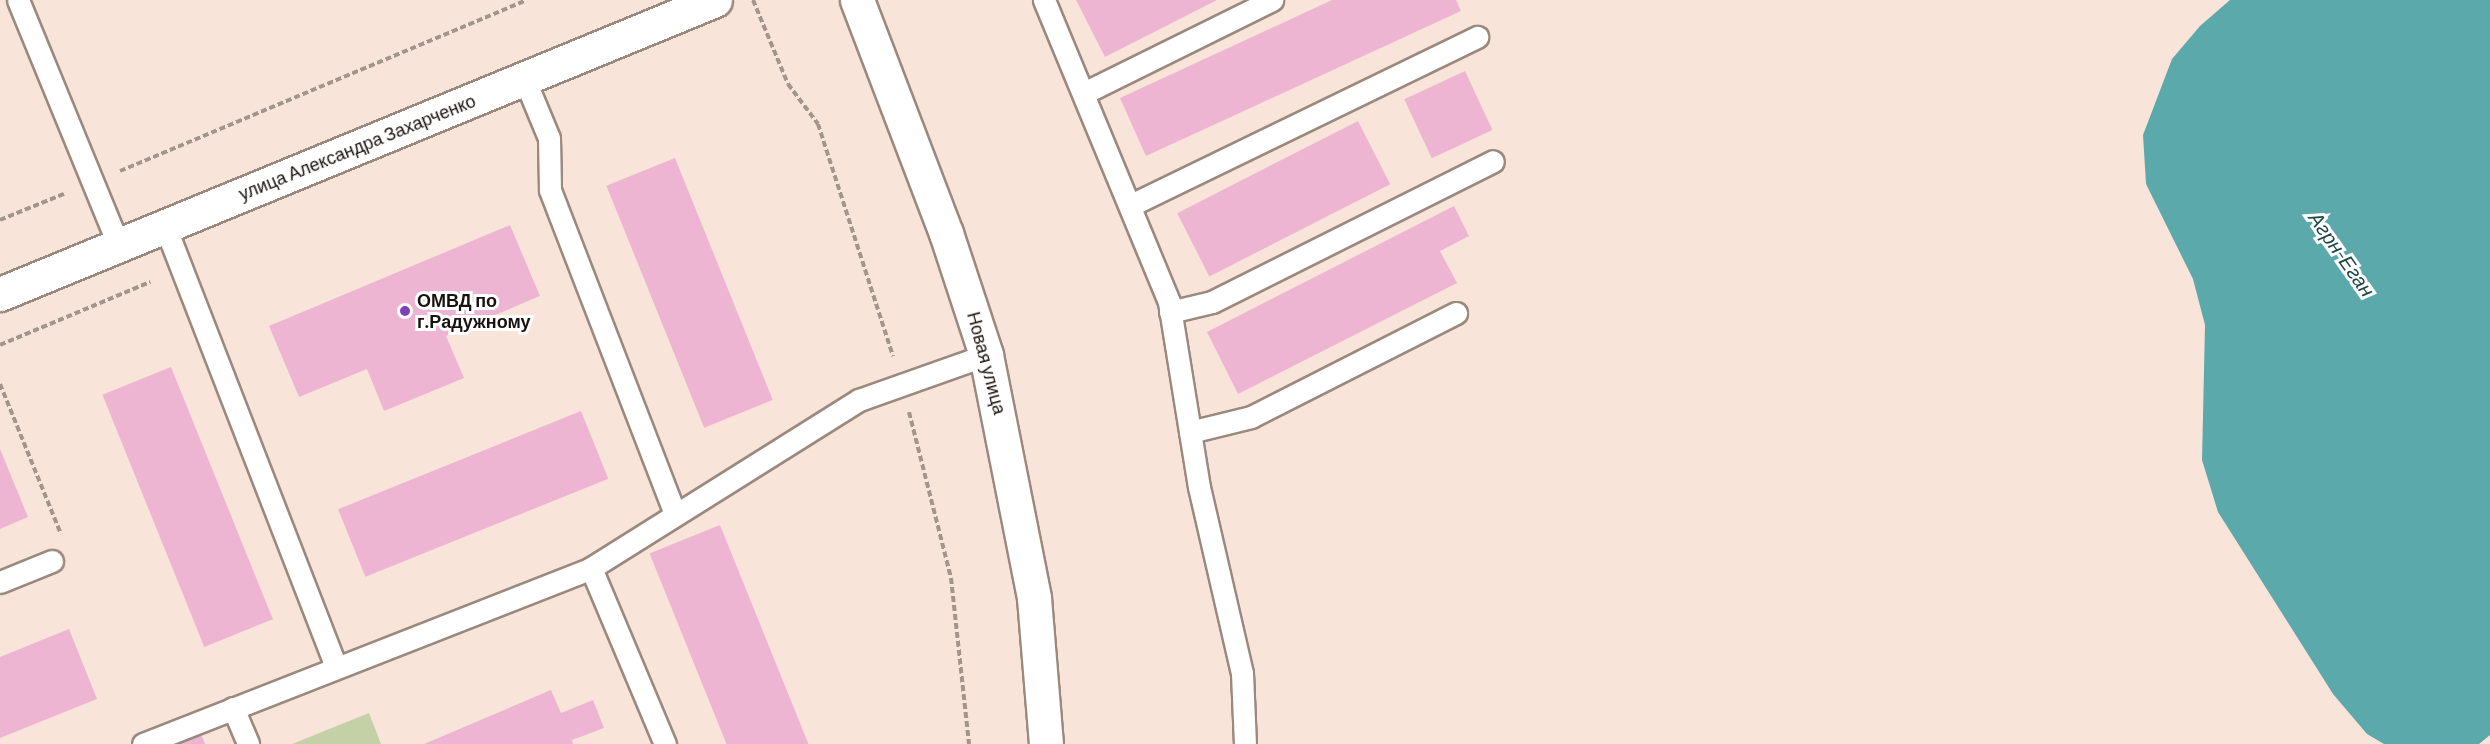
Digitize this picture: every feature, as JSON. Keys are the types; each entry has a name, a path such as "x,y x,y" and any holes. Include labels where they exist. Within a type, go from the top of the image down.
{"street":[{"name":"улица Александра Захарченко","path":"0,294 715,0"},
{"name":"Новая улица","path":"857,0 943,223 986,355 1034,598 1047,744"}],"lane":[{"path":"18,0 118,244"},
{"path":"1044,0 1158,269 1170,312 1190,432 1242,673 1245,744"},
{"path":"1084,93 1272,0"},
{"path":"1131,205 1477,37"},
{"path":"524,78 549,138 550,190 675,514"},
{"path":"1170,312 1212,302 1493,161"},
{"path":"165,226 336,667"},
{"path":"1190,432 1251,417 1456,313"},
{"path":"143,744 591,568 859,400 986,355"},
{"path":"0,582 52,561"},
{"path":"591,568 665,744"},
{"path":"233,708 248,744"}],"path":[{"path":"0,220 526,0"},
{"path":"753,0 789,84"},
{"path":"0,345 150,282"},
{"path":"0,384 64,540 52,561"}],"green space":[{"path":"369,713 381,744 292,744"}],"water":[{"name":"Агрн-Еган","path":"2230,0 2490,0 2490,735 2479,744 2384,744 2367,734 2333,694 2218,512 2202,460 2205,325 2193,279 2146,184 2143,135 2172,59 2200,26"}],"building":[{"path":"1076,0 1217,0 1105,57"},
{"path":"1332,0 1456,0 1461,11 1146,156 1120,98"},
{"path":"1465,71 1492,130 1432,158 1404,99"},
{"path":"1358,121 1390,184 1209,276 1177,213"},
{"path":"675,158 773,400 704,428 606,186"},
{"path":"1454,206 1469,236 1440,251 1457,283 1238,394 1207,332"},
{"name":"ОМВД по г.Радужному","path":"510,225 540,296 446,336 464,378 384,411 367,369 299,397 269,326"},
{"path":"171,367 273,619 204,647 102,395"},
{"path":"581,411 608,479 365,577 338,509"},
{"path":"0,449 28,517 0,529"},
{"path":"720,525 808,744 727,744 650,553"},
{"path":"69,629 97,699 0,738 0,657"},
{"path":"551,690 561,713 593,700 604,728 572,740 573,744 424,744"},
{"path":"201,734 205,744 177,744"}],"place":[{"name":"ОМВД по г.Радужному","path":"405,311"}]}
